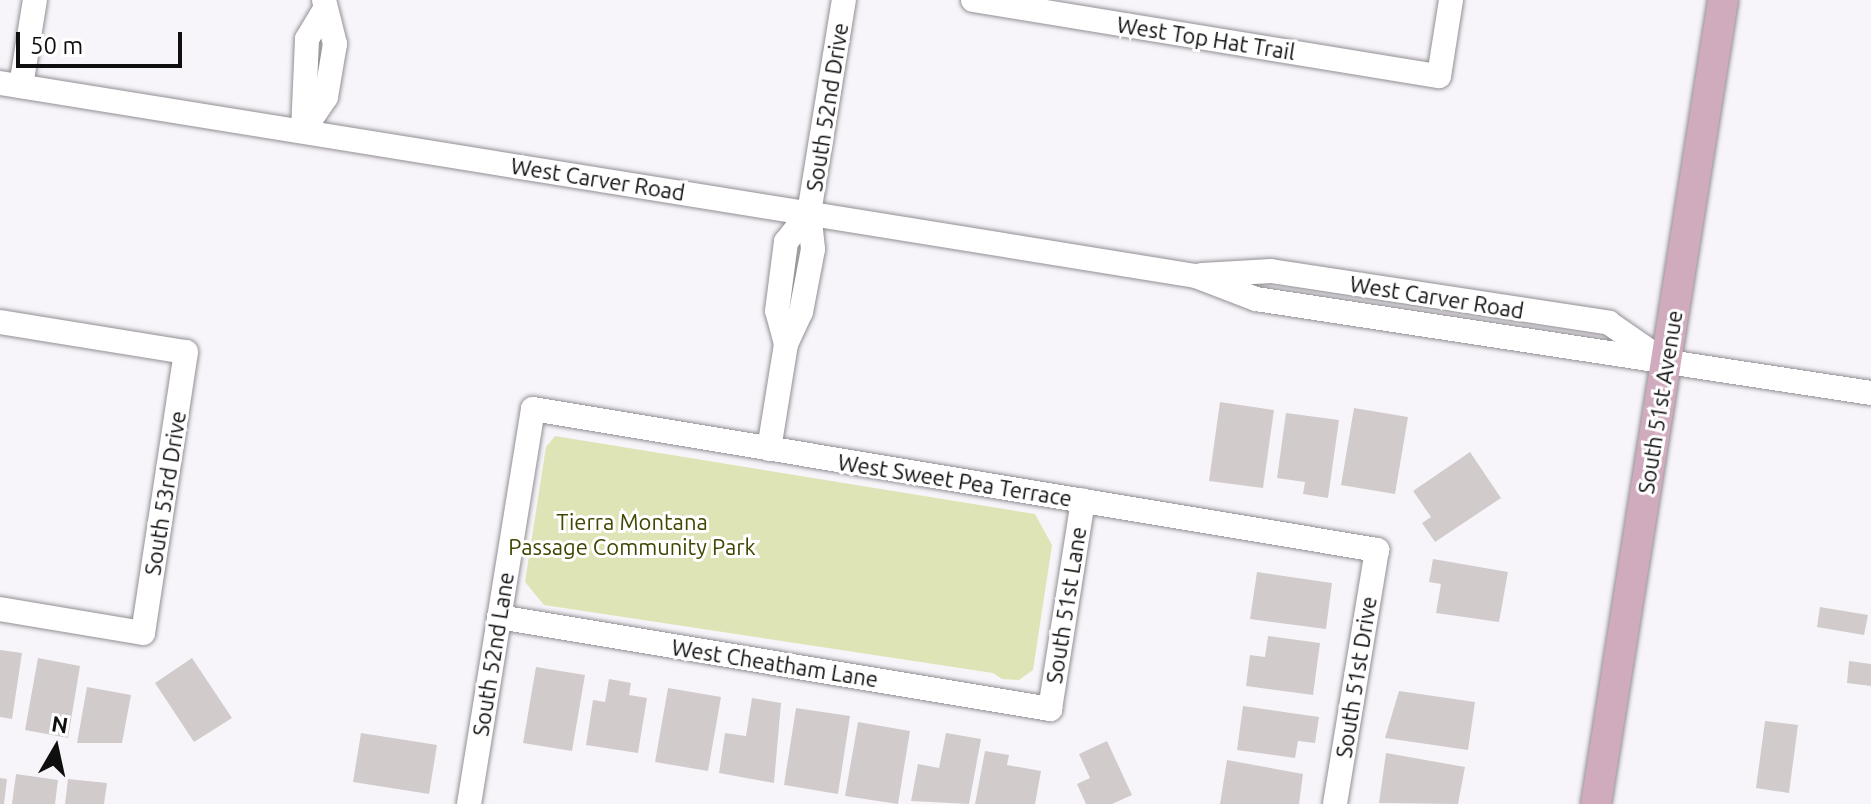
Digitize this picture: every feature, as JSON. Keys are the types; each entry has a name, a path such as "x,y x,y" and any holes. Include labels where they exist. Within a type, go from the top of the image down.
{"main road":[{"name":"South 51st Avenue","path":"1596,804 1723,0"}],"street":[{"path":"10,84 35,0"},
{"name":"South 52nd Drive","path":"769,449 786,344 801,312 813,249 809,213 844,0"},
{"name":"West Top Hat Trail","path":"973,0 1439,76 1451,0"},
{"path":"303,131 307,39 324,6"},
{"name":"West Carver Road","path":"10,84 1196,276 1256,299 1871,393"},
{"name":"South 53rd Drive","path":"0,322 186,352 143,633 0,609"},
{"name":"West Sweet Pea Terrace","path":"533,409 1377,550"},
{"name":"South 52nd Lane","path":"469,804 533,409"},
{"name":"South 51st Lane","path":"1050,709 1083,501"},
{"name":"South 51st Drive","path":"1335,804 1377,550"},
{"name":"West Cheatham Lane","path":"499,617 1050,709"}],"green space":[{"name":"Tierra Montana Passage Community Park","path":"555,436 1035,514 1052,545 1033,670 1019,680 1002,679 993,673 544,605 525,582 546,447"}],"building":[{"path":"1220,402 1274,410 1263,488 1209,481"},
{"path":"1354,408 1408,417 1395,494 1341,485"},
{"path":"1286,413 1339,420 1328,498 1303,494 1305,482 1277,478"},
{"path":"1470,452 1501,498 1435,542 1422,523 1431,517 1413,491"},
{"path":"1433,559 1508,572 1499,622 1436,613 1441,584 1429,582"},
{"path":"1257,572 1332,583 1326,629 1250,619"},
{"path":"1820,607 1868,615 1864,635 1817,627"},
{"path":"1268,636 1320,643 1313,695 1246,686 1250,655 1265,657"},
{"path":"0,650 22,653 12,719 0,717"},
{"path":"38,658 80,666 68,738 25,730"},
{"path":"192,658 232,718 194,742 155,683"},
{"path":"1849,661 1871,664 1871,686 1847,683"},
{"path":"536,667 585,675 572,751 523,743"},
{"path":"609,679 631,683 629,695 647,698 638,753 586,745 593,700 605,702"},
{"path":"87,687 131,695 122,743 77,743"},
{"path":"668,688 721,697 708,771 655,762"},
{"path":"1399,691 1475,702 1468,750 1385,738"},
{"path":"752,698 781,703 774,783 719,773 725,733 746,736"},
{"path":"1243,706 1319,717 1315,743 1298,741 1295,758 1237,750"},
{"path":"796,708 850,716 838,794 784,785"},
{"path":"1765,721 1798,725 1789,793 1756,788"},
{"path":"858,722 910,731 898,804 845,796"},
{"path":"361,733 437,745 429,794 353,782"},
{"path":"946,733 981,739 969,804 911,801 918,764 939,768"},
{"path":"1107,741 1132,795 1112,804 1086,804 1077,784 1090,778 1079,754"},
{"path":"985,751 1009,755 1007,765 1041,771 1035,804 975,804"},
{"path":"1386,753 1465,767 1458,804 1379,803"},
{"path":"1227,760 1303,774 1299,804 1220,804"},
{"path":"16,774 58,780 55,804 12,804"},
{"path":"0,778 7,779 4,804 0,804"},
{"path":"68,779 107,783 104,804 65,804"}]}
